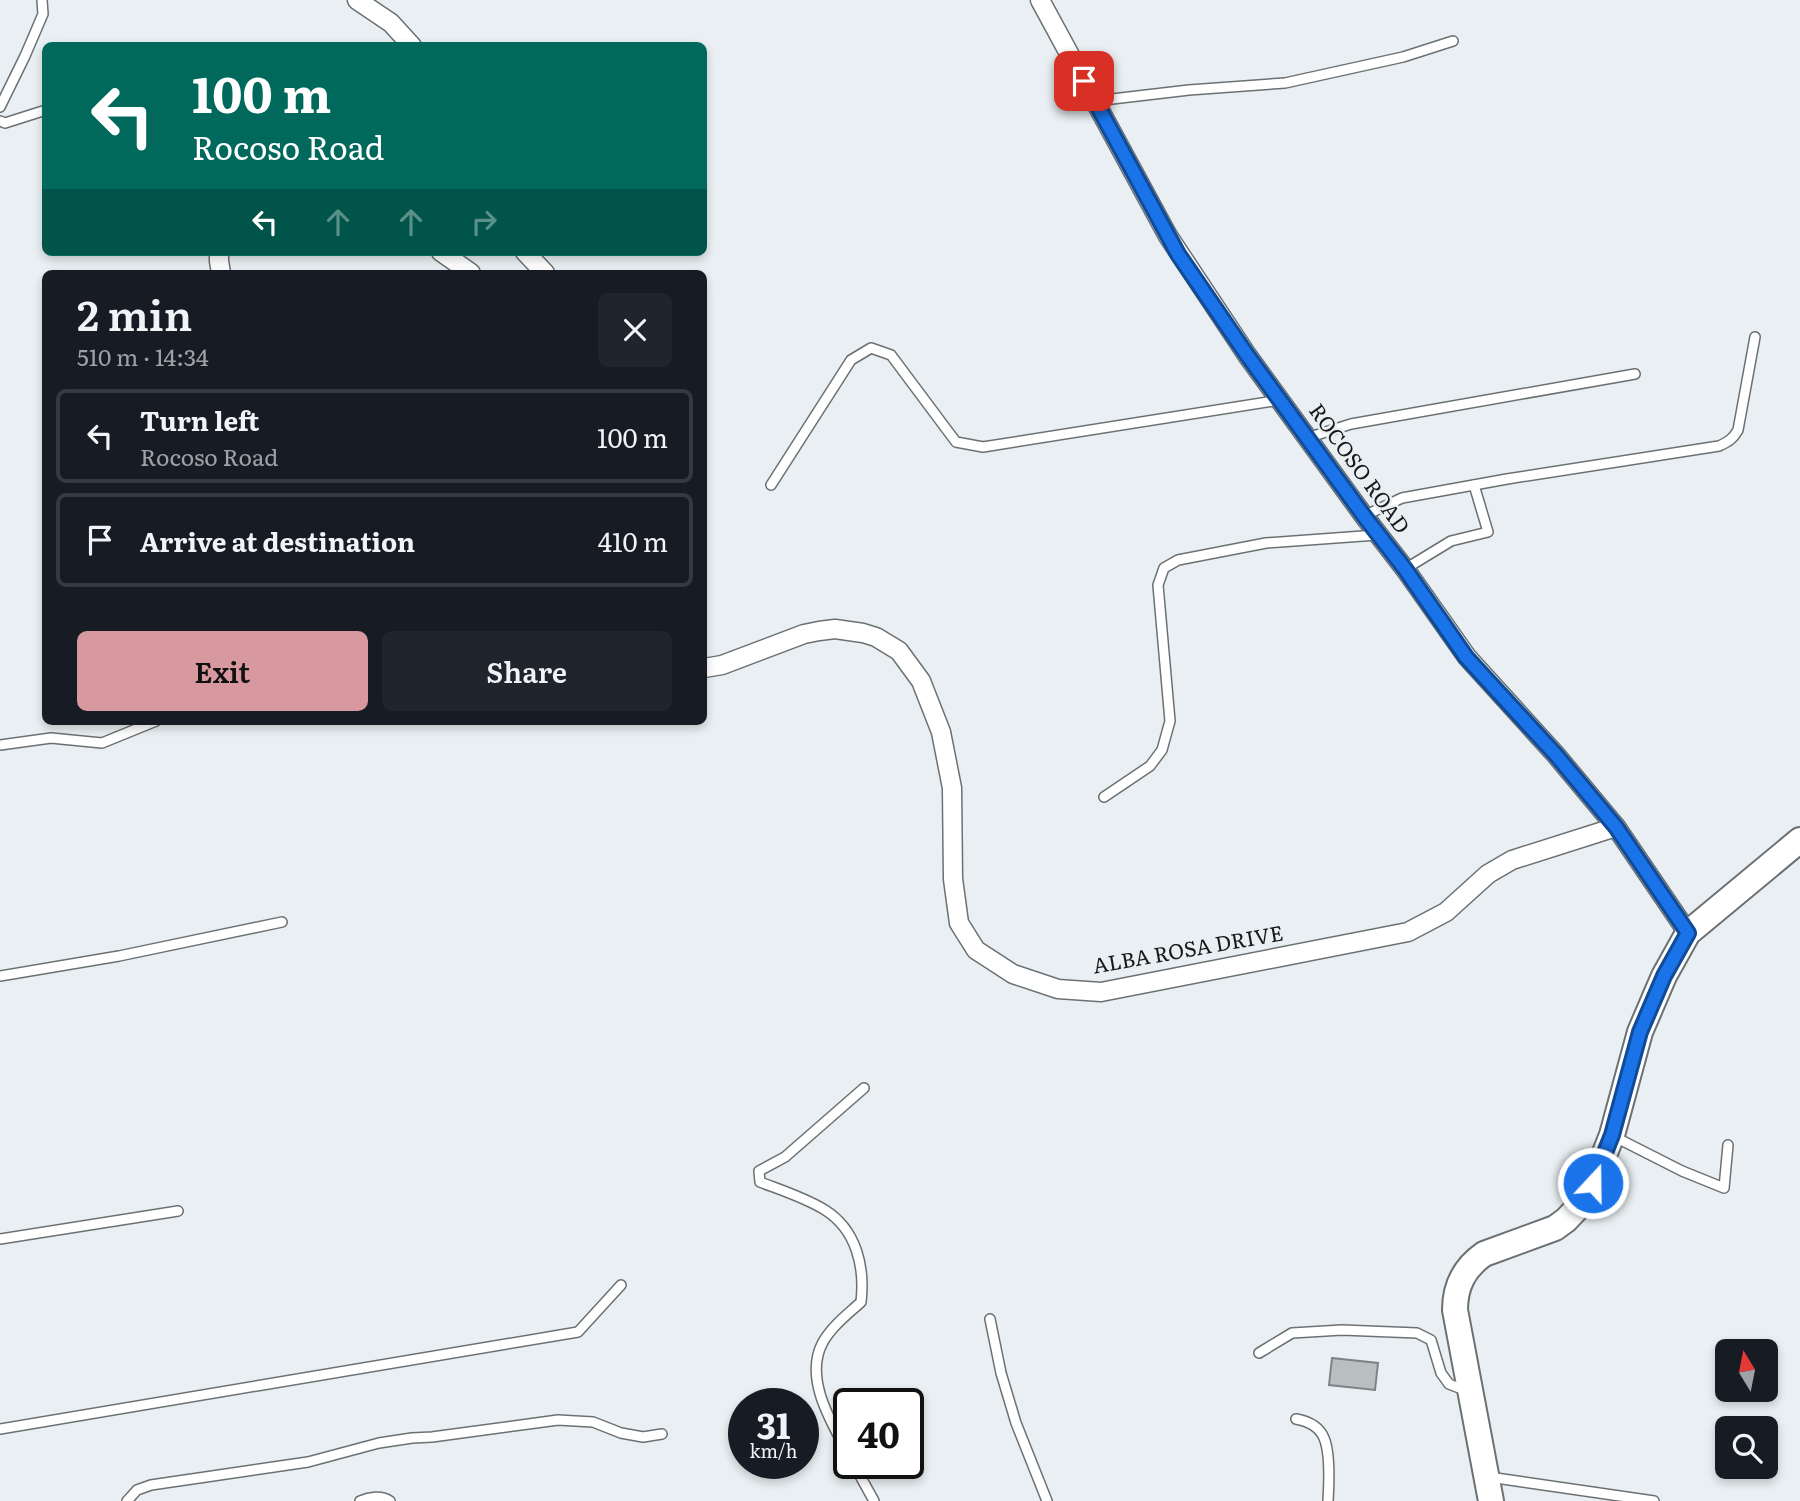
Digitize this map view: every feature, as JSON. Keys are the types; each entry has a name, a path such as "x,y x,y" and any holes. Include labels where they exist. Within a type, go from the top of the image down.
{"street":[{"path":"357,0 391,23 408,42"},
{"name":"ROCOSO ROAD","path":"1040,0 1178,254 1247,355 1405,569 1466,657 1556,755 1616,827 1688,933"},
{"path":"447,256 467,270"},
{"path":"529,256 542,270"},
{"name":"ALBA ROSA DRIVE","path":"707,667 804,634 835,629 863,633 899,651 921,681 941,732 952,788 953,879 958,923 976,950 1013,974 1058,989 1101,992 1408,932 1446,912 1488,874 1512,860 1616,827"},
{"path":"1491,1501 1455,1310 1455,1299 1462,1277 1475,1260 1484,1254 1555,1228 1577,1210 1589,1193 1612,1135 1640,1032 1664,976 1688,933 1800,840"}],"lane":[{"path":"0,107 43,14 42,0"},
{"path":"1094,101 1285,83 1403,57 1453,41"},
{"path":"0,121 5,123 42,111"},
{"path":"1364,516 1402,498 1727,443 1738,430 1755,337"},
{"path":"771,485 851,360 871,348 891,355 956,442 983,447 1280,400"},
{"path":"1307,438 1350,424 1635,374"},
{"path":"1405,569 1451,541 1488,532 1474,485"},
{"path":"1104,797 1150,766 1163,750 1170,720 1158,585 1164,568 1178,560 1266,542 1379,535"},
{"path":"0,746 51,738 102,743 146,725"},
{"path":"0,976 119,956 282,922"},
{"path":"833,1426 815,1372 818,1352 828,1334 861,1302 862,1276 856,1250 843,1225 825,1210 760,1182 759,1171 785,1157 864,1088"},
{"path":"1612,1135 1682,1171 1724,1188 1728,1145"},
{"path":"0,1239 178,1211"},
{"path":"0,1429 578,1332 621,1285"},
{"path":"990,1319 1001,1373 1016,1423 1047,1501"},
{"path":"1259,1353 1292,1333 1342,1330 1418,1332 1431,1340 1441,1373 1449,1384 1470,1392"},
{"path":"1296,1419 1307,1421 1318,1429 1324,1438 1330,1478 1328,1501"},
{"path":"127,1501 136,1490 151,1485 308,1462 379,1443 412,1438 558,1420 593,1422 621,1433 643,1437 662,1434"},
{"path":"1487,1476 1654,1501"},
{"path":"862,1479 874,1501"},
{"path":"360,1501 375,1497 390,1501"}],"building":[{"path":"1332,1358 1378,1363 1375,1390 1329,1385"}],"route":[{"path":"1084,81 1178,254 1247,355 1405,569 1466,657 1556,755 1616,827 1688,933 1664,976 1640,1032 1612,1135 1593,1183"}]}
